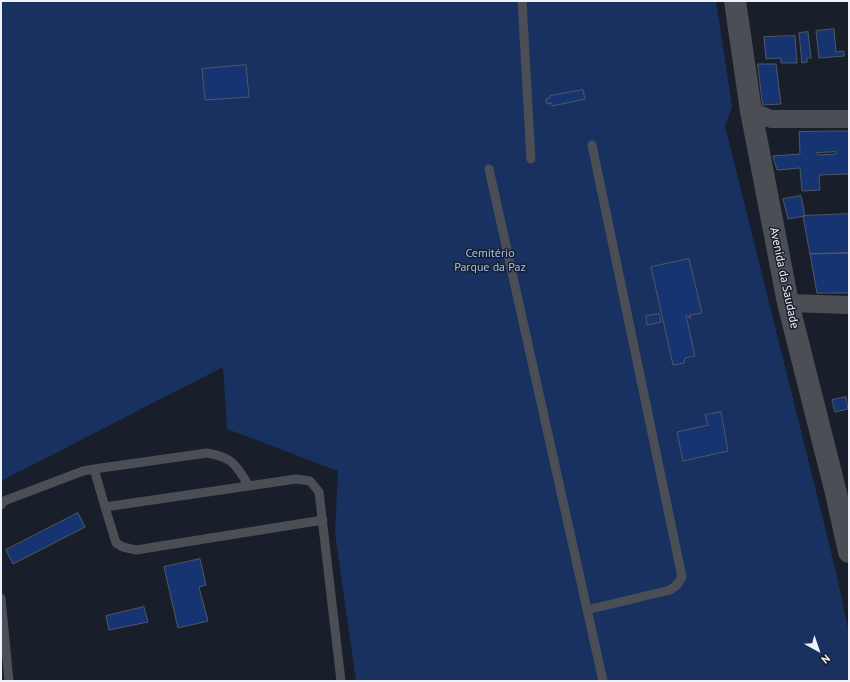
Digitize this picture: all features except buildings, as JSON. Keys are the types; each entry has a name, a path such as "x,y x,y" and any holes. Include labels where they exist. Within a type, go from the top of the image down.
{"street":[{"name":"Avenida da Saudade","path":"735,1 759,118 788,303 842,493 849,552"},
{"path":"759,118 849,119"},
{"path":"788,303 849,305"}],"lane":[{"path":"522,1 531,159"},
{"path":"587,610 670,590 677,585 682,577 592,144"},
{"path":"489,169 603,681"},
{"path":"1,505 4,501 83,471 207,453 221,456 234,463 249,486"},
{"path":"94,469 116,543 123,547 136,550 323,520"},
{"path":"105,507 296,479 310,481 319,492 341,681"},
{"path":"1,598 4,665 10,681"}],"green space":[{"name":"Cemitério Parque da Paz","path":"1,1 716,1 732,107 725,126 836,572 849,633 849,681 356,681 335,533 338,471 227,429 223,367 1,481"}]}
